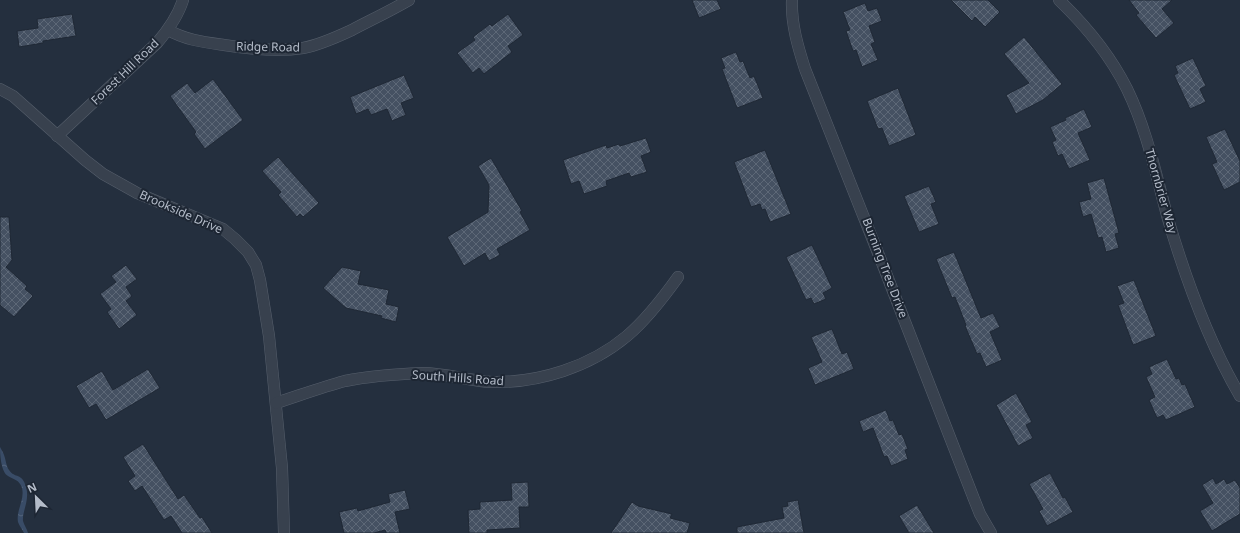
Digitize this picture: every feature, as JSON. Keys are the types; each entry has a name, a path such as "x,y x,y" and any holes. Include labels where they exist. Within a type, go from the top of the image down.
{"street":[{"name":"Forest Hill Road","path":"57,136 157,43 168,30 183,0"},
{"name":"Ridge Road","path":"168,30 190,39 229,46 264,49 304,48 324,42 377,18 409,0"},
{"name":"Burning Tree Drive","path":"792,0 793,23 797,44 805,69 971,492 980,514 991,533"},
{"name":"Thornbrier Way","path":"1059,0 1084,27 1104,52 1127,89 1147,143 1177,248 1195,300 1218,353 1240,396"},
{"name":"Brookside Drive","path":"0,89 13,96 57,136 104,174 137,193 222,229 248,252 256,265 264,300 282,468 284,533"},
{"name":"South Hills Road","path":"276,403 345,381 379,376 424,373 473,381 494,382 534,378 555,373 586,362 608,350 627,336 647,317 678,277"}],"water":[{"path":"0,447 4,454 7,467 11,473 22,479 26,487 27,501 23,521 28,533 24,533 18,522 18,513 23,492 22,488 18,481 8,476 4,471 1,463"}],"building":[{"path":"692,0 717,0 721,9 699,18"},
{"path":"951,0 988,0 1000,12 985,27 975,17 972,21"},
{"path":"1129,0 1172,0 1162,9 1174,23 1156,38 1136,15 1139,13"},
{"path":"865,3 868,11 877,8 882,21 869,26 875,42 871,44 878,60 862,67 856,50 853,51 846,31 850,30 843,12"},
{"path":"72,14 76,36 43,41 43,43 19,47 17,31 38,28 37,19"},
{"path":"508,14 523,35 508,46 512,52 484,74 479,68 473,73 457,53 475,40 473,37 490,24 492,26"},
{"path":"1024,37 1062,84 1043,100 1016,114 1006,95 1029,83 1004,54"},
{"path":"736,52 740,62 743,61 750,78 754,76 763,98 737,108 722,69 725,68 721,58"},
{"path":"1193,58 1206,86 1200,89 1206,102 1190,109 1174,75 1178,73 1175,66"},
{"path":"404,75 414,98 401,103 406,115 392,121 387,109 371,115 368,109 356,114 350,97"},
{"path":"213,79 243,120 205,149 194,134 196,132 170,96 187,83 195,93"},
{"path":"898,88 916,135 889,146 882,128 878,129 867,101"},
{"path":"1084,109 1092,127 1078,133 1090,160 1069,169 1062,154 1058,156 1052,142 1056,140 1050,127 1066,120 1065,118"},
{"path":"1225,129 1240,161 1240,182 1224,190 1212,164 1217,162 1206,137"},
{"path":"646,138 651,152 641,156 647,172 631,177 629,173 606,181 607,186 584,194 579,181 571,184 563,160 606,145 607,148 619,144 620,146"},
{"path":"765,150 791,214 770,222 765,209 762,210 760,204 751,207 734,162"},
{"path":"278,157 319,203 303,217 300,214 297,217 278,195 281,192 262,171"},
{"path":"491,158 522,211 520,212 530,230 497,249 500,255 489,261 485,253 464,266 447,237 488,212 489,185 478,166"},
{"path":"1104,178 1119,233 1115,234 1119,248 1106,252 1102,237 1098,238 1091,214 1083,217 1079,202 1091,199 1087,183"},
{"path":"929,186 936,202 931,204 939,224 919,232 904,196"},
{"path":"0,217 9,217 12,260 6,267 27,286 25,289 33,296 14,317 0,305"},
{"path":"812,245 832,288 823,293 826,299 814,304 811,298 806,300 786,257"},
{"path":"954,252 981,318 993,313 1000,327 990,332 1002,360 986,367 980,353 977,354 955,297 952,298 936,259"},
{"path":"126,265 137,279 126,287 132,296 126,301 137,315 119,329 107,312 111,309 100,294 116,282 111,276"},
{"path":"342,267 361,271 358,284 389,290 386,304 399,307 396,322 381,318 382,316 346,308 323,288"},
{"path":"1134,280 1156,336 1133,345 1118,305 1124,303 1117,286"},
{"path":"832,329 842,354 847,352 854,369 815,385 808,368 822,362 811,337"},
{"path":"1167,359 1176,379 1179,378 1182,385 1185,384 1195,407 1166,420 1163,415 1157,418 1149,400 1155,397 1146,377 1152,374 1149,367"},
{"path":"148,369 160,388 106,420 96,404 89,408 76,386 102,371 113,390"},
{"path":"1016,393 1032,422 1026,425 1033,438 1018,446 996,405"},
{"path":"886,410 890,421 893,420 899,435 902,434 908,449 905,450 908,459 891,466 887,456 884,457 873,428 863,432 859,421"},
{"path":"143,444 178,499 184,495 200,518 202,517 212,533 182,533 171,516 164,520 142,486 135,491 128,481 135,476 123,457"},
{"path":"1050,473 1063,498 1065,497 1073,512 1047,526 1039,511 1043,509 1029,484"},
{"path":"1213,478 1216,484 1224,479 1227,484 1235,480 1240,488 1240,514 1212,531 1200,511 1213,503 1202,485"},
{"path":"528,482 529,507 519,507 520,528 487,530 487,533 469,533 468,510 480,509 480,502 512,500 511,483"},
{"path":"405,490 410,509 395,512 400,533 386,533 385,530 374,533 344,533 339,512 357,508 358,511 390,502 388,494"},
{"path":"798,500 804,533 737,533 737,527 784,518 782,507 788,506 787,502"},
{"path":"632,502 638,506 672,514 670,518 690,523 687,533 611,533"},
{"path":"917,505 934,533 909,533 899,516"}]}
